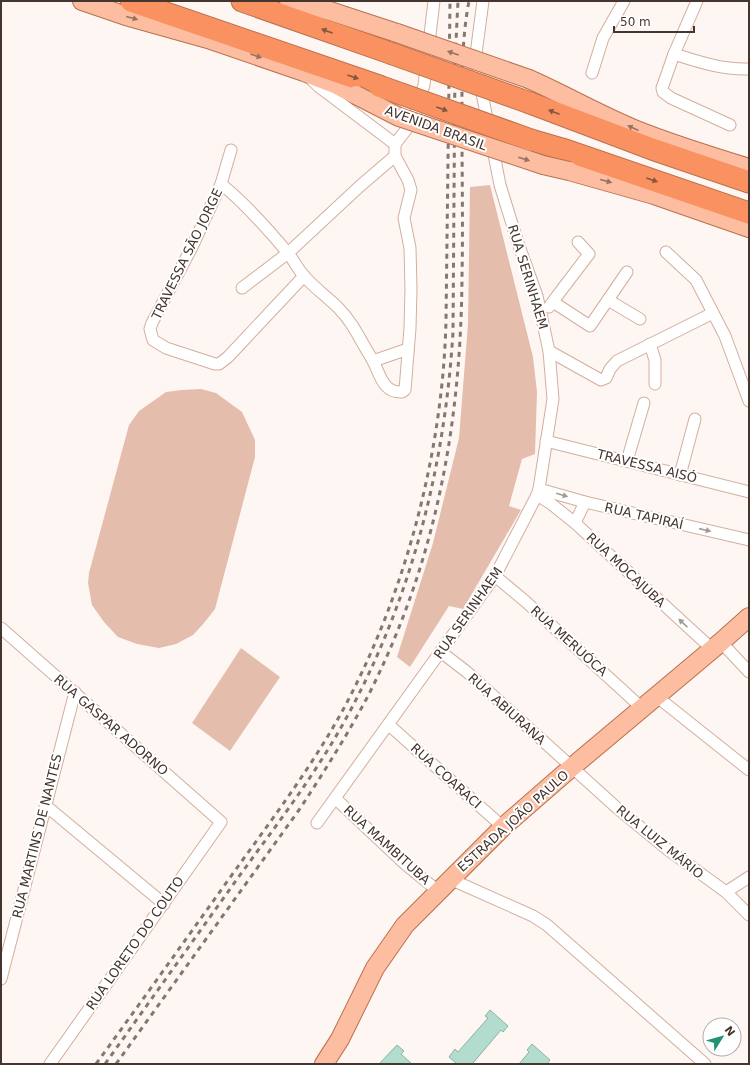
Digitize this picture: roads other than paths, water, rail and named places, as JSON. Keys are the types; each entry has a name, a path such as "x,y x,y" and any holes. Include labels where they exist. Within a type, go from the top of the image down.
{"highway":[{"name":"AVENIDA BRASIL","path":"131,1 531,140 749,213"},
{"path":"242,1 530,103 652,149 749,182"}],"main road":[{"name":"AVENIDA BRASIL","path":"82,1 126,16 208,39 304,72 335,84 399,117 543,165 654,195 749,228"},
{"path":"114,1 157,10"},
{"path":"289,1 330,11 397,33 529,80 632,128 700,153 749,168"},
{"path":"653,136 749,157"},
{"path":"654,195 700,221 749,241"},
{"name":"ESTRADA JOÃO PAULO","path":"324,1064 340,1039 380,961 405,925 504,827 572,767 717,646 749,617"}],"street":[{"path":"221,184 246,204 288,253 304,276 334,302 343,312 353,325 384,384 400,393 405,390 411,289 410,253 404,218 411,190 408,180 395,156 395,144 413,121 424,85 434,1"},
{"name":"RUA SERINHAEM","path":"317,823 336,799 358,766 495,576 538,492 553,399 549,351 537,296 517,240 500,185 480,83 476,54 483,1"},
{"path":"592,73 603,38 624,1"},
{"path":"697,1 674,54 662,88 663,92 671,98 730,125"},
{"path":"674,54 710,65 749,69"},
{"path":"304,72 318,86 395,144"},
{"name":"TRAVESSA SĀO JORGE","path":"231,150 221,184 192,247 152,323 150,329 153,340 166,348 219,364 228,357 304,276"},
{"path":"242,288 288,253 360,186 395,156"},
{"path":"542,318 589,254 578,242"},
{"path":"666,252 696,280 725,336 749,401"},
{"path":"553,302 590,326 627,272"},
{"path":"608,300 640,319"},
{"path":"549,351 601,380 606,378 610,369 617,361 713,313"},
{"path":"650,344 655,360 655,384"},
{"path":"373,361 408,349"},
{"path":"627,461 644,403"},
{"path":"680,474 695,419"},
{"name":"TRAVESSA AISÓ","path":"546,441 749,492"},
{"name":"RUA TAPIRAÍ","path":"538,492 749,540"},
{"name":"RUA MOCAJUBA","path":"538,492 749,672"},
{"path":"575,524 585,502"},
{"name":"RUA MERUÓCA","path":"495,576 526,601 642,708"},
{"name":"RUA GASPAR ADORNO","path":"1,628 221,822"},
{"name":"RUA ABIURANA","path":"441,652 467,672 572,767"},
{"name":"RUA MARTINS DE NANTES","path":"1,979 74,692"},
{"path":"656,696 749,770"},
{"name":"RUA COARACI","path":"389,725 504,827"},
{"name":"RUA LUIZ MÁRIO","path":"572,767 642,829 706,879 726,892 749,915"},
{"name":"RUA MAMBITUBA","path":"336,799 405,864 444,885 526,913 547,925 705,1064"},
{"path":"45,805 164,904"},
{"name":"RUA LORETO DO COUTO","path":"50,1064 221,822"},
{"path":"726,892 749,877"}],"railway":[{"path":"96,1064 281,807 320,749 344,708 366,663 386,617 403,569 429,470 438,420 443,370 446,320 450,1"},
{"path":"105,1064 283,816 311,776 337,734 371,668 391,623 407,576 422,528 433,480 449,382 453,332 455,61 458,1"},
{"path":"116,1064 299,810 327,767 369,694 392,644 412,593 428,542 440,491 450,438 456,385 462,276 462,64 466,17 469,1"}]}
